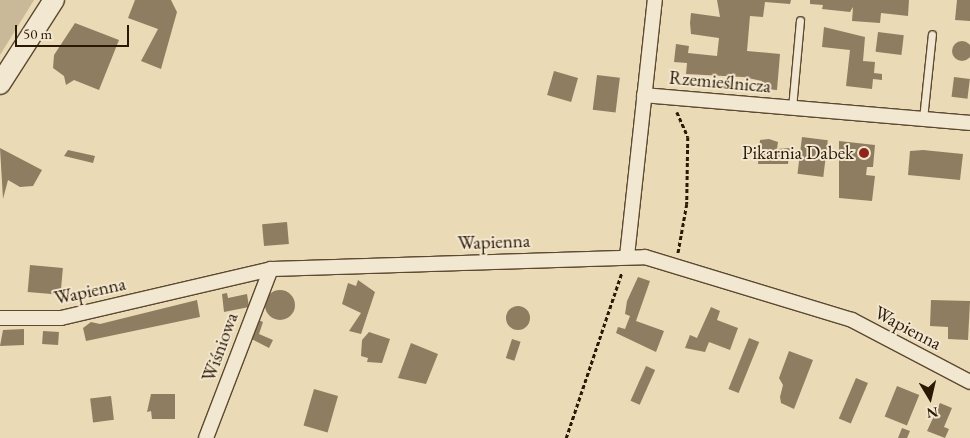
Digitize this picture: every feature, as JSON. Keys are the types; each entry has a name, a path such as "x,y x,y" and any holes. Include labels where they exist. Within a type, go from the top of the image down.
{"street":[{"path":"0,84 54,0"},
{"path":"627,256 655,0"},
{"name":"Rzemieślnicza","path":"644,95 970,123"},
{"name":"Wapienna","path":"0,318 61,318 271,269 627,256 676,263 852,320 970,382"},
{"name":"Wiśniowa","path":"206,438 271,269"}],"lane":[{"name":"Rzemieślnicza","path":"792,108 800,20"},
{"path":"923,119 932,34"}],"path":[{"path":"670,97 688,137 687,204 676,263"},
{"path":"566,438 627,256"}],"shaded area":[{"path":"0,0 34,0 0,55"}],"building":[{"path":"135,0 171,0 177,12 161,69 141,61 158,29 128,18"},
{"path":"717,0 791,0 790,4 765,2 763,17 750,16 747,51 780,54 777,90 762,89 762,81 743,77 686,74 687,63 674,62 676,44 689,46 688,53 717,56 719,38 691,34 690,23 691,13 720,17"},
{"path":"810,0 909,0 908,16 881,13 880,23 852,21 853,7 850,12 822,9 823,5 810,4"},
{"path":"957,0 970,0 970,21 955,20"},
{"path":"75,23 119,40 99,90 74,80 66,85 64,76 53,68 54,55"},
{"path":"824,27 865,37 863,61 875,62 874,73 882,74 882,80 873,79 872,89 846,86 850,50 822,47"},
{"path":"878,32 904,35 901,55 876,52"},
{"path":"958,41 966,41 972,47 972,55 966,61 958,61 952,55 952,47"},
{"path":"554,71 578,78 571,102 547,95"},
{"path":"597,75 620,78 616,113 593,110"},
{"path":"954,77 970,79 967,99 952,97"},
{"path":"802,137 828,140 823,177 797,174"},
{"path":"769,139 778,142 777,149 790,148 788,164 758,164 760,140"},
{"path":"839,141 875,145 873,167 867,167 866,175 875,176 872,201 839,198"},
{"path":"0,148 42,170 33,186 20,187 8,180 3,199"},
{"path":"68,150 95,156 93,163 64,156"},
{"path":"923,150 963,154 960,180 908,175 910,151"},
{"path":"287,222 289,244 264,246 262,224"},
{"path":"30,265 63,268 61,295 28,292"},
{"path":"638,277 650,281 636,321 664,331 656,352 616,333 618,327 625,329 630,316 625,314 627,301"},
{"path":"358,280 375,292 361,334 349,331 361,313 342,304 348,283 356,286"},
{"path":"280,290 286,291 294,299 294,311 286,319 280,320 274,319 266,311 265,305 266,299 274,291"},
{"path":"227,293 228,298 247,294 249,307 224,312 222,294"},
{"path":"197,300 200,317 86,341 83,328 91,322 100,324"},
{"path":"931,300 970,301 968,340 948,339 948,327 930,326"},
{"path":"513,306 523,306 530,313 530,323 523,330 513,330 506,323 506,313"},
{"path":"711,307 720,311 717,320 738,328 730,350 709,342 705,352 685,348 690,335 697,338"},
{"path":"254,318 263,322 259,334 273,340 269,348 246,336"},
{"path":"24,329 24,345 0,346 3,330"},
{"path":"43,331 59,332 58,345 42,344"},
{"path":"369,332 390,339 382,363 367,362 368,358 361,356 362,340"},
{"path":"749,338 759,342 739,393 728,389"},
{"path":"512,339 521,342 514,361 506,358"},
{"path":"411,343 438,354 426,384 398,378"},
{"path":"789,351 813,360 794,409 781,403 780,397 783,385 779,378"},
{"path":"646,366 655,370 640,405 631,401"},
{"path":"856,378 868,383 851,424 839,419"},
{"path":"897,386 919,395 907,426 885,417"},
{"path":"314,389 338,396 328,432 304,426"},
{"path":"151,394 175,394 175,419 152,419 151,411 147,412"},
{"path":"111,396 114,420 93,422 90,399"},
{"path":"940,403 952,408 944,427 949,429 945,438 927,431"},
{"path":"902,428 910,431 907,438 898,438"}],"place":[{"name":"Pikarnia Dabek","path":"864,153"}]}
